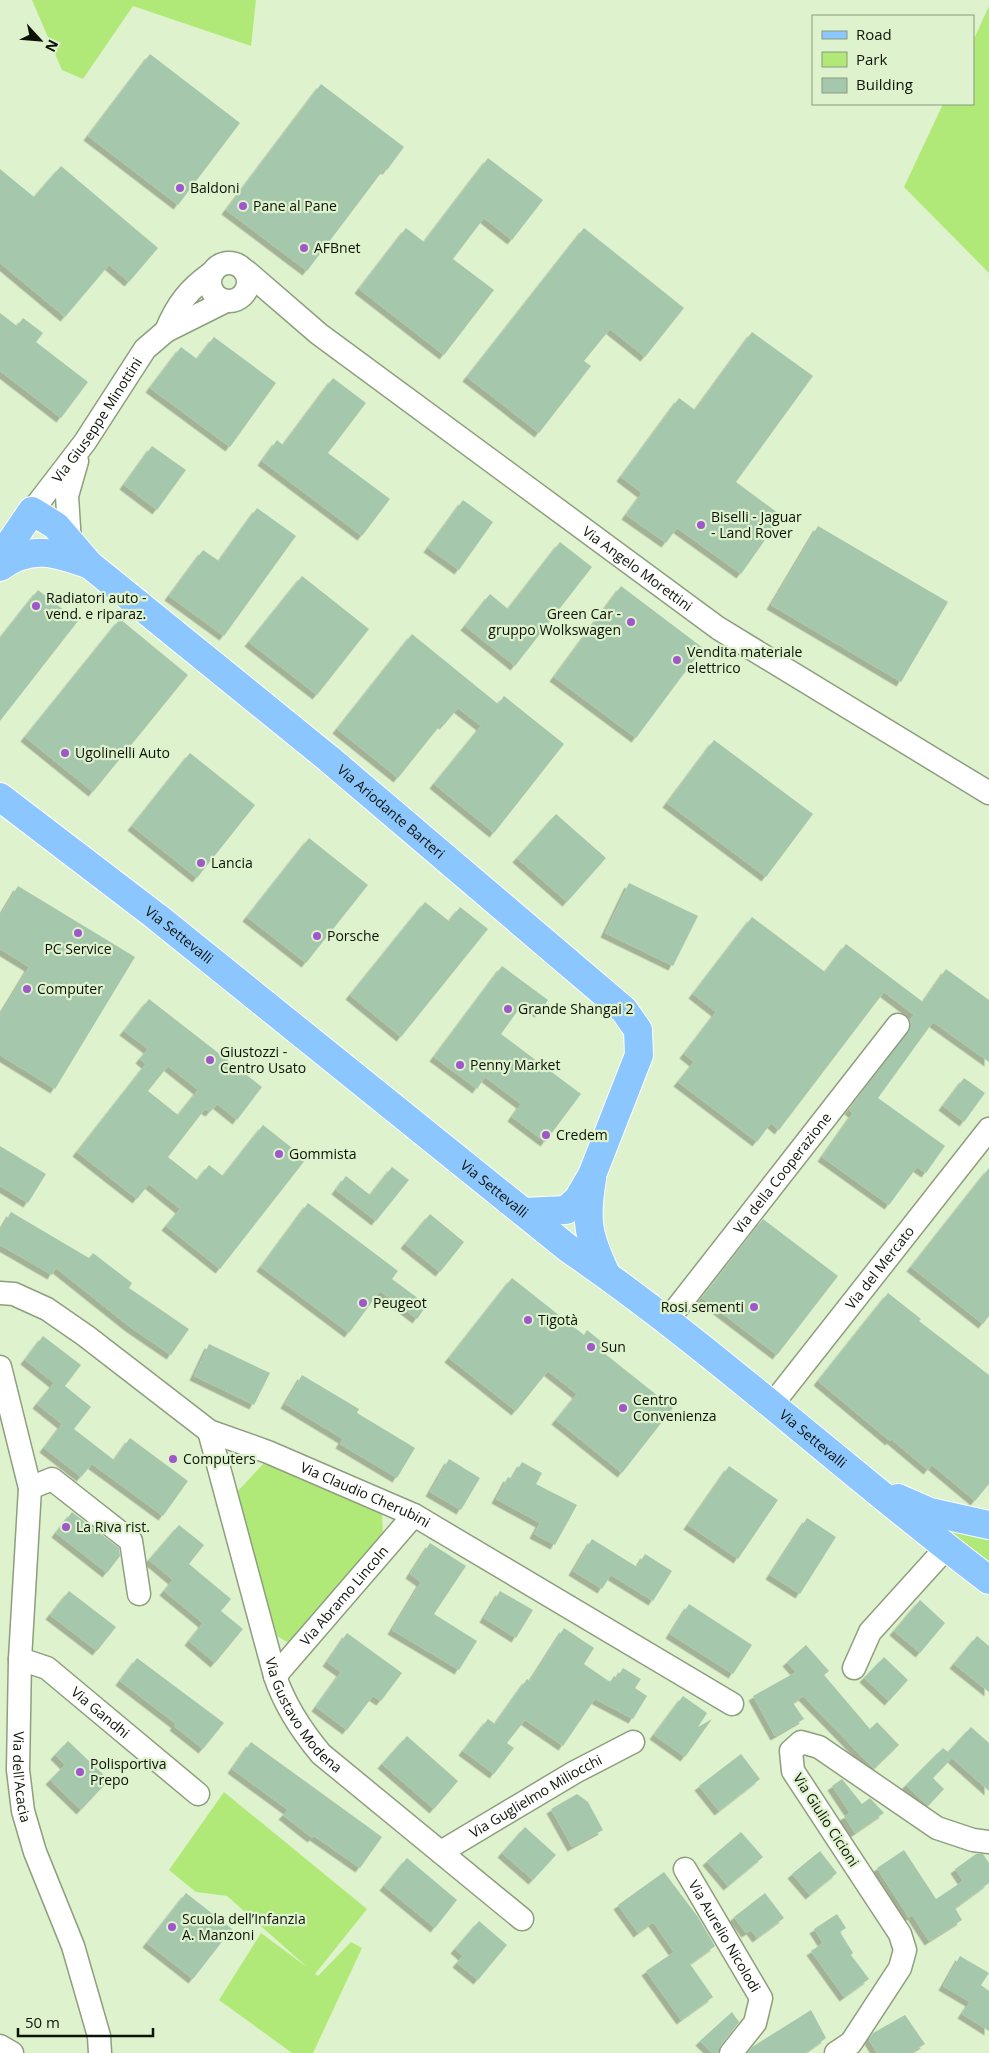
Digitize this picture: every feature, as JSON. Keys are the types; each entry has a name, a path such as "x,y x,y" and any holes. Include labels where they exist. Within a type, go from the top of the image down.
{"main road":[{"path":"0,558 32,511 56,526 90,565"},
{"name":"Via Ariodante Barteri","path":"0,567 11,559 36,552 55,552 90,565 328,758 624,1010 638,1030 639,1055 592,1175"},
{"name":"Via Settevalli","path":"4,803 157,917 569,1249 606,1274 866,1481 941,1544 989,1580"},
{"path":"523,1212 566,1210 578,1199 592,1175"},
{"path":"592,1175 587,1208 588,1227 594,1250 606,1274"},
{"path":"866,1481 930,1512 989,1524"}],"street":[{"path":"222,263 235,263 246,271 248,284 234,298 220,299 212,290 210,284 213,272 222,263"},
{"name":"Via Angelo Morettini","path":"246,271 319,334 718,628 989,793"},
{"name":"Via Giuseppe Minottini","path":"166,331 175,309 199,282 213,272"},
{"name":"Via Angelo Morettini","path":"234,298 304,320"},
{"name":"Via Giuseppe Minottini","path":"32,511 85,442 145,349 166,331 234,298"},
{"path":"70,542 67,496 85,442"},
{"name":"Via della Cooperazione","path":"666,1322 898,1025"},
{"name":"Via del Mercato","path":"771,1406 989,1129"},
{"name":"Via Claudio Cherubini","path":"0,1293 14,1294 47,1309 86,1336 209,1431 268,1452 414,1515 732,1704"},
{"name":"Via dell'Acacia","path":"0,1367 30,1488 20,1659 18,1770 23,1811 35,1852 73,1946 99,2036 100,2053"},
{"name":"Via Gustavo Modena","path":"209,1431 275,1676 282,1697 301,1730 321,1754 522,1919"},
{"path":"30,1488 52,1479 131,1541 139,1594"},
{"name":"Via Abramo Lincoln","path":"275,1676 414,1515"},
{"path":"854,1668 870,1632 941,1544 938,1530 944,1522 954,1517"},
{"name":"Via Gandhi","path":"20,1659 47,1668 198,1794"},
{"name":"Via Guglielmo Miliocchi","path":"441,1852 575,1772 633,1742"},
{"name":"Via Giulio Cicioni","path":"836,2053 851,2043 900,1968 905,1950 900,1934 793,1771 791,1751 801,1742 819,1746 937,1828 973,1840 989,1842"},
{"name":"Via Aurelio Nicolodi","path":"685,1869 762,1998 756,2023 731,2053"},
{"path":"0,2046 12,2053"}],"green space":[{"path":"32,0 256,0 251,46 133,6 83,79 62,70"},
{"path":"989,6 989,273 904,187 943,105 974,105 974,39"},
{"path":"265,1462 382,1511 383,1537 292,1645 277,1636 237,1492"},
{"path":"952,1529 989,1535 989,1572 945,1538"},
{"path":"224,1792 367,1909 315,1974 318,1976 351,1942 362,1948 313,2053 292,2053 219,2000 261,1933 307,1967 227,1896 196,1892 169,1870"}],"building":[{"path":"150,54 240,123 178,205 88,136"},
{"path":"321,84 404,147 387,170 384,169 307,271 226,210"},
{"path":"488,158 543,200 512,240 484,218 453,259 494,290 444,355 359,289 406,228 424,242"},
{"path":"61,166 158,248 129,282 109,265 65,317 0,263 0,169 34,197"},
{"path":"584,228 684,308 645,357 610,329 584,361 591,366 539,433 467,377"},
{"path":"0,313 17,326 23,318 43,333 36,342 88,382 61,418 0,371"},
{"path":"752,332 813,376 736,482 782,516 741,574 677,528 666,543 626,515 642,493 621,477 679,398 695,410"},
{"path":"214,337 276,383 230,447 150,388 181,347 197,359"},
{"path":"333,378 366,403 328,453 390,499 362,536 262,461 277,440 283,445"},
{"path":"152,446 186,470 157,510 124,485"},
{"path":"463,500 493,522 459,570 428,548"},
{"path":"257,508 296,536 224,636 169,596 203,550 219,561"},
{"path":"818,526 948,602 901,682 771,605"},
{"path":"560,542 592,567 515,666 465,626 490,594 508,609"},
{"path":"302,576 369,629 317,695 249,642"},
{"path":"621,586 703,648 636,738 554,677"},
{"path":"38,590 78,621 0,721 0,638"},
{"path":"120,619 188,675 93,792 25,737"},
{"path":"412,634 498,704 504,696 564,744 494,833 434,784 481,726 458,708 444,725 442,723 398,778 337,729"},
{"path":"714,740 813,814 766,877 667,803"},
{"path":"190,753 255,805 197,878 132,826"},
{"path":"556,814 606,858 567,902 517,858"},
{"path":"309,838 368,885 306,963 247,917"},
{"path":"629,883 698,916 673,966 605,933"},
{"path":"18,886 135,957 55,1089 0,1055 0,1015 29,967 0,949 0,916"},
{"path":"425,902 449,921 460,907 488,929 401,1037 350,995"},
{"path":"752,917 825,972 846,944 923,1002 946,969 989,1000 989,1062 933,1022 878,1098 945,1146 926,1173 917,1167 889,1205 822,1157 853,1113 849,1110 911,1027 910,1020 914,1015 884,992 779,1130 771,1123 757,1142 678,1082 694,1062 684,1054 716,1012 693,994"},
{"path":"502,966 548,1000 539,1013 524,1002 501,1034 581,1094 545,1142 512,1117 521,1104 485,1077 477,1089 434,1057"},
{"path":"149,999 262,1087 237,1120 217,1104 210,1112 205,1109 168,1157 197,1180 209,1165 223,1176 263,1125 306,1159 220,1269 166,1226 180,1209 149,1184 137,1199 77,1152 146,1064 140,1059 148,1049 124,1031","holes":["168,1066 198,1090 178,1115 148,1091"]},
{"path":"964,1078 985,1093 964,1122 943,1106"},
{"path":"0,1146 46,1174 28,1203 0,1186"},
{"path":"392,1167 409,1180 376,1221 336,1190 346,1176 370,1195"},
{"path":"989,1168 989,1316 983,1324 911,1267"},
{"path":"308,1203 398,1271 392,1279 427,1305 417,1319 380,1291 349,1333 261,1267"},
{"path":"11,1212 89,1258 93,1253 132,1283 129,1288 189,1329 171,1355 130,1327 56,1268 52,1275 0,1245 0,1231"},
{"path":"430,1214 464,1242 440,1272 405,1244"},
{"path":"763,1219 838,1276 777,1355 702,1298"},
{"path":"512,1278 584,1335 587,1330 608,1347 604,1353 673,1408 622,1473 556,1420 577,1394 548,1371 516,1411 449,1358"},
{"path":"888,1293 921,1319 919,1321 989,1375 989,1484 975,1501 932,1465 928,1470 891,1439 890,1441 818,1381"},
{"path":"43,1336 81,1365 65,1386 91,1407 74,1429 114,1460 130,1438 188,1481 163,1516 92,1464 81,1477 44,1448 62,1424 37,1404 54,1383 25,1360"},
{"path":"209,1344 270,1373 254,1405 194,1376"},
{"path":"302,1375 359,1409 357,1413 415,1448 397,1478 340,1444 343,1439 285,1404"},
{"path":"449,1459 480,1478 461,1510 430,1492"},
{"path":"522,1462 542,1473 536,1484 577,1505 555,1545 534,1534 540,1523 496,1499 508,1477 512,1479"},
{"path":"729,1466 778,1500 738,1559 688,1525"},
{"path":"72,1512 119,1548 120,1556 107,1573 56,1533"},
{"path":"807,1518 836,1537 800,1594 770,1575"},
{"path":"179,1525 204,1545 189,1564 231,1599 221,1611 243,1629 215,1663 189,1641 203,1623 164,1591 173,1580 149,1560"},
{"path":"592,1539 637,1567 645,1554 672,1571 653,1601 611,1575 602,1589 573,1571"},
{"path":"430,1543 466,1566 434,1614 477,1641 459,1670 392,1630 421,1582 410,1574"},
{"path":"69,1591 116,1627 97,1651 50,1615"},
{"path":"500,1591 533,1610 516,1638 484,1618"},
{"path":"920,1600 945,1623 920,1653 894,1631"},
{"path":"689,1604 752,1645 733,1674 670,1634"},
{"path":"564,1628 594,1648 584,1664 610,1682 614,1676 617,1678 623,1668 641,1679 635,1688 647,1696 633,1719 595,1699 563,1746 525,1720 507,1743 514,1748 494,1774 463,1751 488,1719 495,1724 527,1679 530,1681"},
{"path":"347,1633 402,1673 381,1701 373,1696 347,1730 316,1707 341,1672 327,1662"},
{"path":"977,1636 989,1646 989,1692 954,1664"},
{"path":"806,1645 829,1671 824,1675 870,1729 877,1722 899,1745 874,1769 803,1696 793,1703 804,1719 775,1736 753,1696 796,1672 787,1662"},
{"path":"884,1657 908,1680 889,1701 864,1678"},
{"path":"137,1658 224,1723 203,1749 174,1726 176,1724 120,1681"},
{"path":"683,1696 707,1713 698,1727 712,1719 685,1757 654,1735"},
{"path":"971,1727 989,1743 989,1791 952,1758 933,1778 944,1789 928,1806 906,1785 943,1748 948,1752"},
{"path":"407,1736 458,1781 434,1809 382,1764"},
{"name":"Polisportiva Prepo","path":"68,1741 109,1780 81,1810 50,1780 65,1765 55,1755"},
{"path":"251,1742 382,1837 360,1868 314,1836 312,1838 283,1815 288,1810 232,1769"},
{"path":"741,1754 760,1779 719,1811 699,1786"},
{"path":"842,1779 862,1804 870,1798 884,1813 855,1833 844,1816 850,1813 832,1786"},
{"path":"577,1794 588,1802 603,1830 572,1847 551,1809"},
{"path":"525,1827 556,1855 533,1880 502,1853"},
{"path":"741,1832 763,1857 728,1886 707,1861"},
{"path":"904,1850 936,1899 963,1881 955,1869 976,1854 983,1854 989,1863 989,1883 955,1908 962,1920 929,1941 912,1915 909,1918 877,1868"},
{"path":"820,1851 837,1873 810,1895 792,1874"},
{"path":"407,1858 457,1900 435,1928 384,1886"},
{"path":"664,1872 698,1917 715,1946 690,1964 713,1997 681,2020 646,1971 674,1952 653,1922 638,1933 618,1905"},
{"path":"186,1893 232,1929 193,1979 147,1943"},
{"path":"765,1893 784,1918 757,1938 751,1930 746,1933 734,1917"},
{"path":"837,1914 846,1928 840,1932 853,1953 851,1955 869,1979 844,1997 811,1951 823,1943 814,1929"},
{"path":"479,1921 507,1945 478,1980 457,1963 463,1956 455,1949"},
{"path":"960,1956 989,1973 981,1985 989,1991 989,2031 962,2014 970,2002 943,1986"},
{"path":"811,2010 826,2038 805,2053 748,2053 752,2047"},
{"path":"732,2012 739,2022 721,2045 718,2053 712,2053 700,2041"},
{"path":"905,2015 925,2044 910,2053 877,2053 869,2040 873,2033"}],"place":[{"name":"Baldoni","path":"180,188"},
{"name":"Pane al Pane","path":"243,206"},
{"name":"AFBnet","path":"304,248"},
{"name":"Biselli - Jaguar - Land Rover","path":"701,525"},
{"name":"Radiatori auto - vend. e riparaz.","path":"36,606"},
{"name":"Green Car - gruppo Wolkswagen","path":"631,622"},
{"name":"Vendita materiale elettrico","path":"677,660"},
{"name":"Ugolinelli Auto","path":"65,753"},
{"name":"Lancia","path":"201,863"},
{"name":"PC Service","path":"78,933"},
{"name":"Porsche","path":"317,936"},
{"name":"Computer","path":"27,989"},
{"name":"Grande Shangai 2","path":"508,1009"},
{"name":"Giustozzi - Centro Usato","path":"210,1060"},
{"name":"Penny Market","path":"460,1065"},
{"name":"Credem","path":"546,1135"},
{"name":"Gommista","path":"279,1154"},
{"name":"Peugeot","path":"363,1303"},
{"name":"Rosi sementi","path":"754,1307"},
{"name":"Tigotà","path":"528,1320"},
{"name":"Sun","path":"591,1347"},
{"name":"Centro Convenienza","path":"623,1408"},
{"name":"Computers","path":"173,1459"},
{"name":"La Riva rist.","path":"66,1527"},
{"name":"Polisportiva Prepo","path":"80,1772"},
{"name":"Scuola dell’Infanzia A. Manzoni","path":"172,1927"}]}
